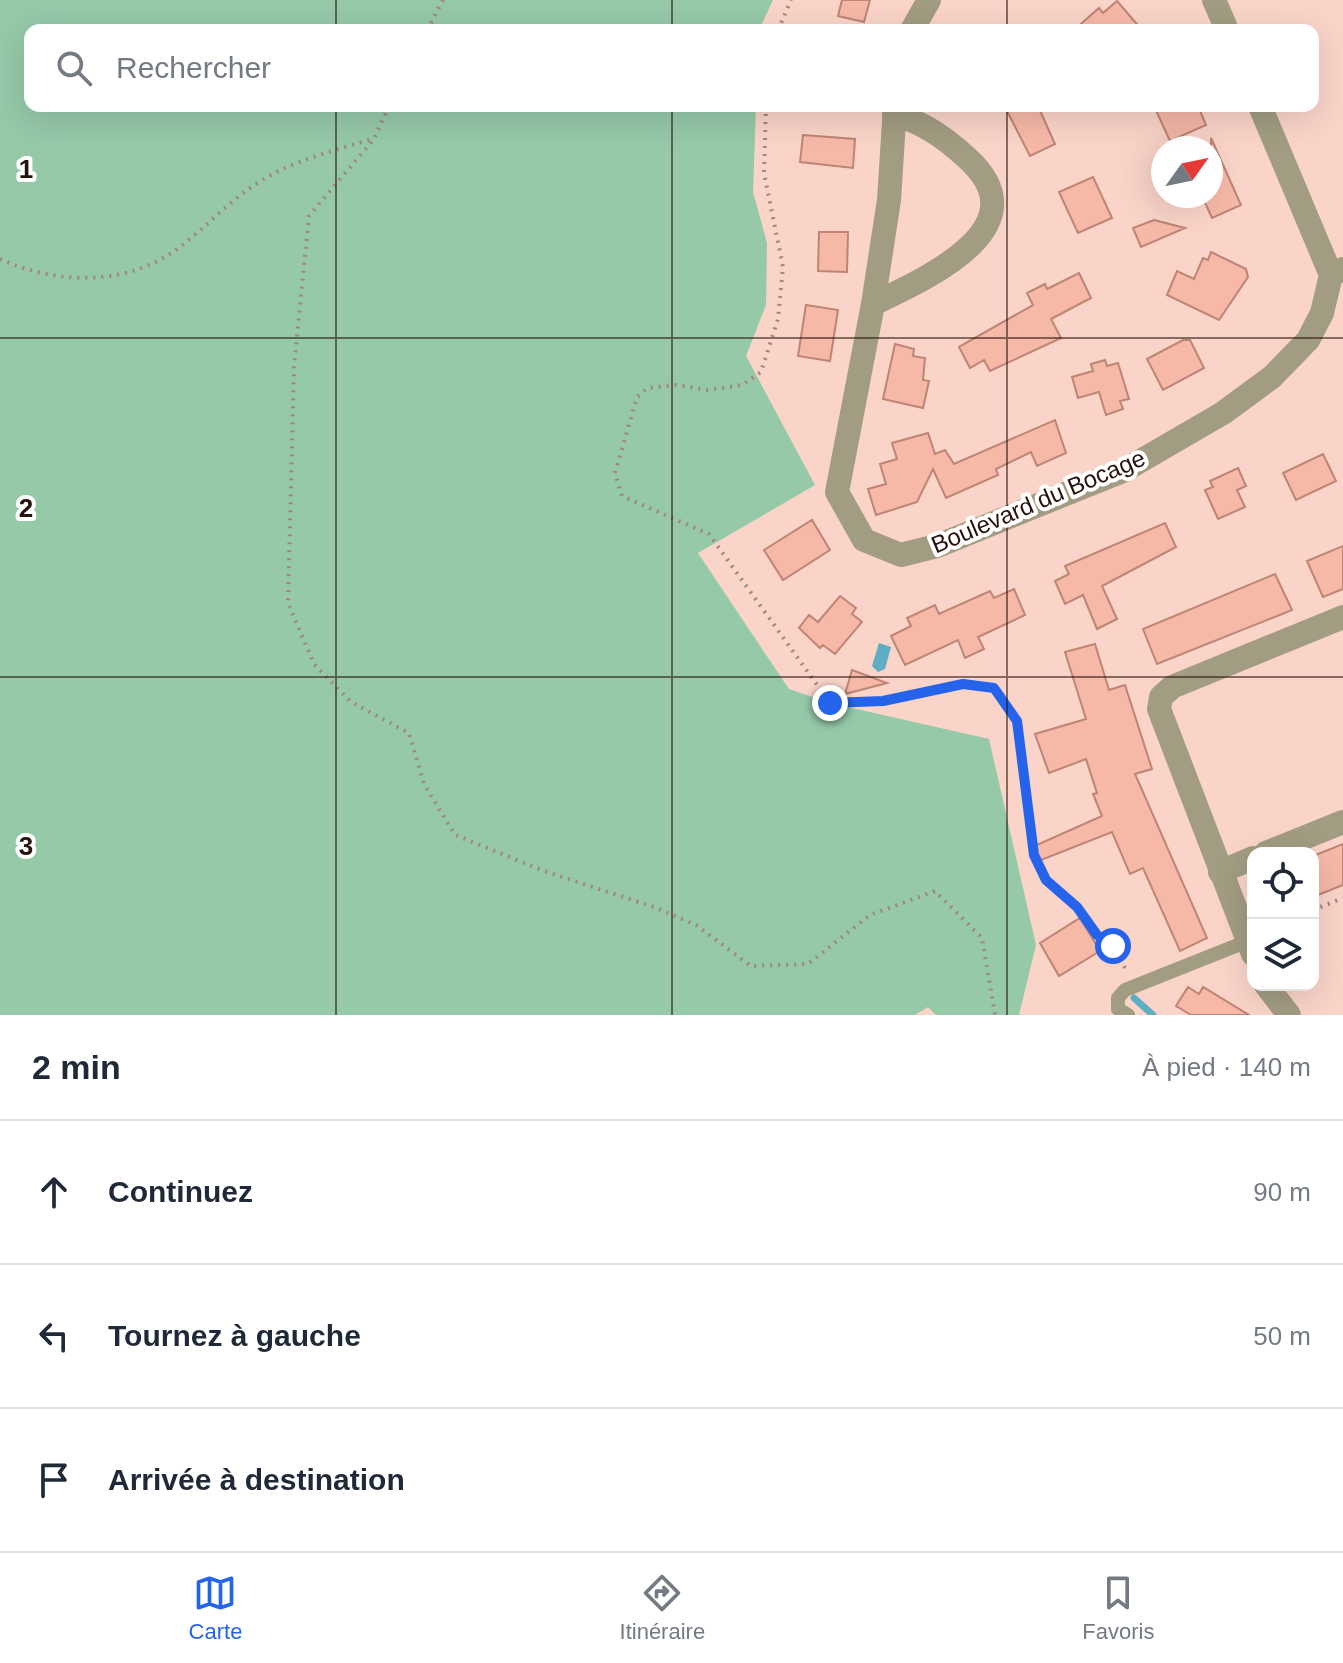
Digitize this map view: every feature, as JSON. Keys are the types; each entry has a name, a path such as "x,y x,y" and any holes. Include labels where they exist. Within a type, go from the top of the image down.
{"street":[{"path":"915,24 929,0"},
{"path":"1214,0 1224,24"},
{"name":"Boulevard du Bocage","path":"895,112 889,200 873,304 837,492 864,540 901,555 937,546 1125,470 1223,413 1272,377 1308,340 1337,272 1263,112"},
{"name":"Boulevard du Bocage","path":"873,304 959,257 982,235 991,212 991,189 979,169 920,122 899,112"},
{"path":"1247,937 1159,709 1161,697 1172,687 1343,617"},
{"path":"1281,847 1343,822"},
{"path":"1220,872 1247,861"},
{"path":"1271,991 1289,1015"}],"lane":[{"path":"1128,1015 1118,1009 1118,998 1125,990 1247,948"}],"path":[{"path":"430,24 443,0"},
{"path":"781,24 791,0"},
{"path":"386,112 374,139 309,216 294,367 288,603 314,664 351,702 409,733 424,784 455,835 544,871 654,907 696,925 751,966 808,964 870,915 935,891 982,938 995,1015"},
{"path":"766,112 764,173 783,267 778,319 761,372 742,385 708,390 676,385 648,388 637,397 615,473 622,496 709,534 830,703 883,701 963,684 994,688 1017,721 1034,855 1046,880 1077,907 1097,935 1113,946 1135,987"},
{"path":"0,259 30,273 73,280 122,274 184,244 228,202 266,178 333,150 374,139"},
{"path":"1319,908 1343,898"}],"green space":[{"path":"0,0 773,0 762,24 24,24 24,112 756,112 753,192 767,243 766,305 746,356 815,485 698,553 789,689 830,703 989,739 1036,945 1019,1015 936,1015 928,1007 915,1015 0,1015"}],"water":[{"path":"879,643 891,647 885,669 878,672 872,666"}],"building":[{"path":"842,0 870,0 864,22 838,16"},
{"path":"1117,1 1137,24 1081,24 1099,8 1103,13"},
{"path":"1008,112 1041,112 1055,144 1030,156"},
{"path":"1157,112 1201,112 1206,125 1181,136 1168,136"},
{"path":"803,135 855,139 853,168 800,162"},
{"path":"1223,165 1241,205 1212,218 1207,208 1223,208"},
{"path":"1093,177 1112,218 1078,233 1059,192"},
{"path":"1154,220 1185,228 1141,247 1133,228"},
{"path":"819,232 848,232 847,272 818,271"},
{"path":"1211,252 1246,269 1248,277 1219,320 1167,295 1177,271 1194,279 1203,258 1208,260"},
{"path":"1079,273 1091,298 1051,319 1061,338 990,371 984,360 970,368 959,347 1033,305 1027,293 1045,284 1047,289"},
{"path":"806,305 838,310 830,361 798,356"},
{"path":"1183,340 1190,340 1204,368 1163,390 1147,359"},
{"path":"895,344 914,349 913,356 925,358 923,380 929,381 923,408 883,399"},
{"path":"1105,360 1107,366 1118,363 1129,399 1120,401 1123,409 1106,415 1099,392 1078,398 1072,377 1093,371 1091,364"},
{"path":"1055,420 1066,453 1037,466 1031,452 996,469 998,475 946,498 933,469 917,502 876,515 868,489 886,484 880,464 897,459 892,443 928,433 935,454 945,450 954,464"},
{"path":"1323,454 1336,481 1296,500 1283,473"},
{"path":"1238,468 1246,486 1237,490 1245,507 1218,519 1205,490 1213,487 1210,481"},
{"path":"812,520 830,550 783,580 764,550"},
{"path":"1165,523 1176,547 1102,586 1117,619 1097,629 1083,595 1065,604 1055,581 1069,574 1065,566"},
{"path":"1343,546 1343,589 1323,597 1307,561"},
{"path":"1275,574 1292,610 1157,664 1143,629"},
{"path":"1014,589 1025,615 978,637 984,649 965,658 958,640 905,665 891,636 911,626 907,618 935,605 939,614 990,591 994,598"},
{"path":"840,596 856,608 852,614 862,622 835,654 823,645 820,648 799,628 809,615 818,622"},
{"path":"1095,644 1109,690 1125,685 1152,769 1135,774 1207,938 1180,951 1143,868 1130,874 1112,832 1036,862 1030,848 1102,816 1093,794 1097,793 1086,759 1049,773 1035,734 1086,719 1065,652"},
{"path":"852,670 887,683 845,694"},
{"path":"1343,844 1343,885 1319,895 1319,854"},
{"path":"1080,918 1100,951 1059,976 1040,943"},
{"path":"1188,987 1199,994 1203,987 1249,1015 1191,1015 1176,1006"}],"waterway":[{"path":"1134,998 1153,1015"}],"route":[{"path":"830,703 883,701 963,684 994,688 1017,721 1034,855 1046,880 1077,907 1097,935 1113,946"}]}
